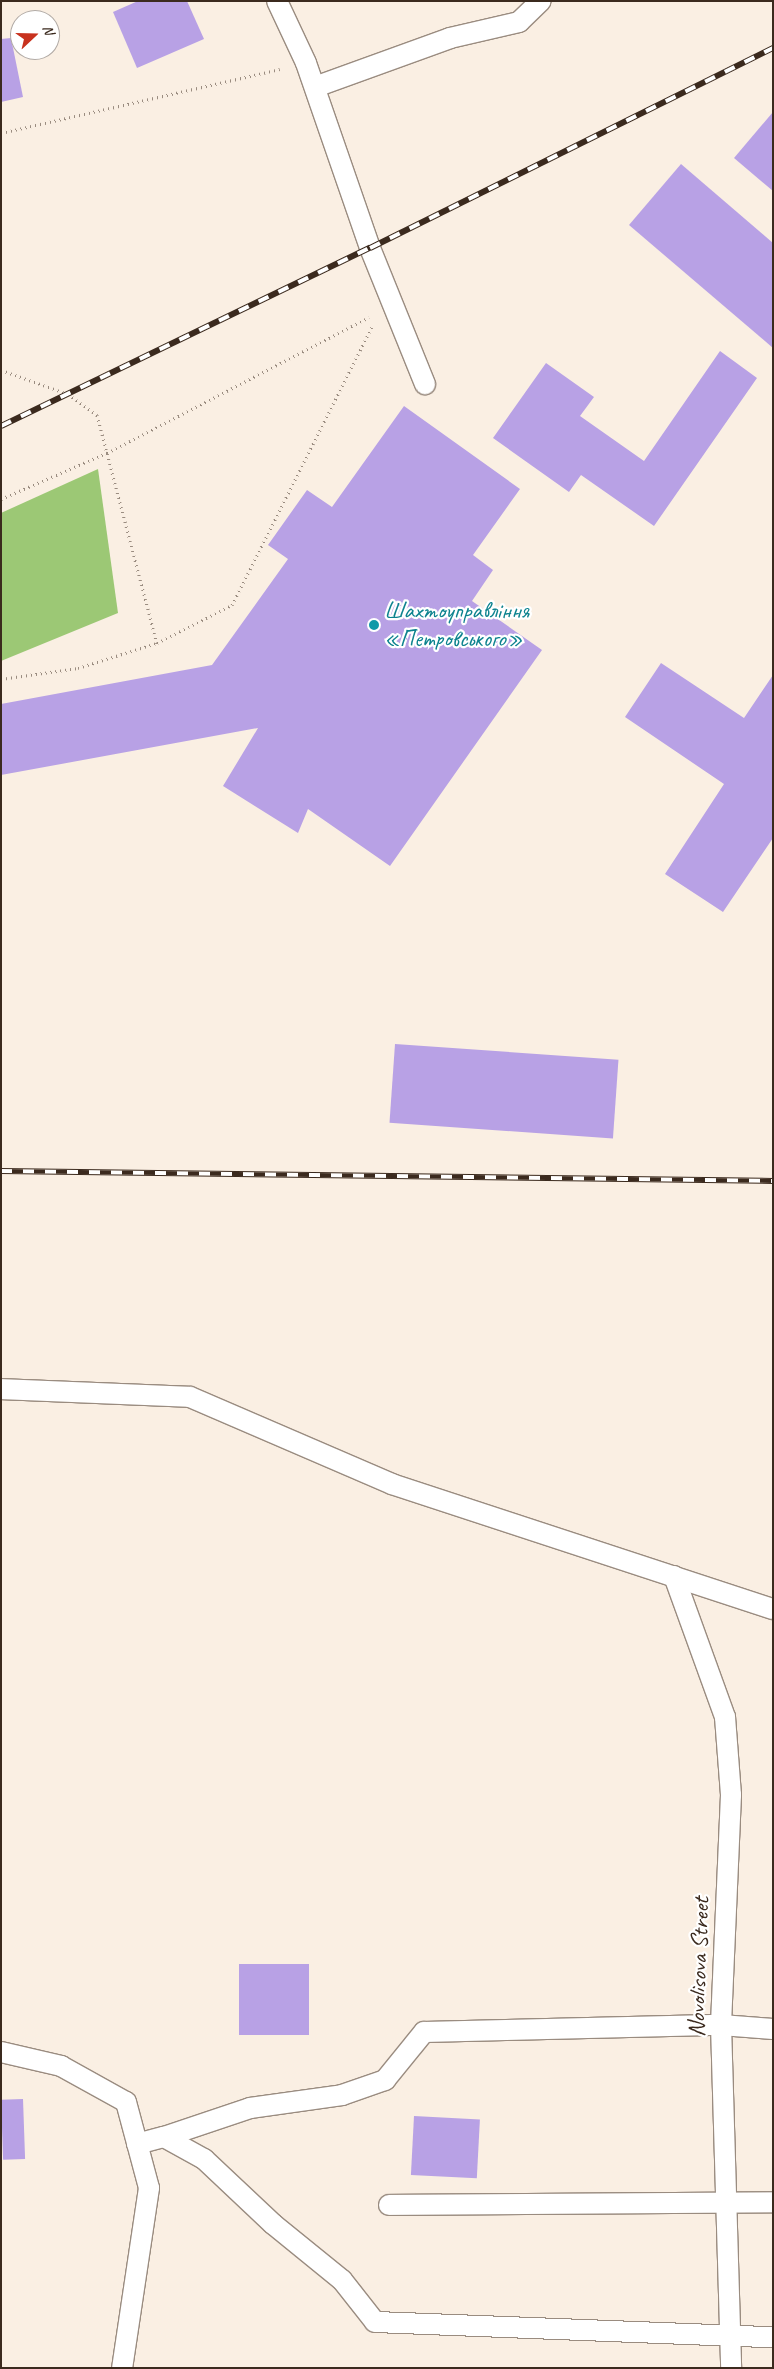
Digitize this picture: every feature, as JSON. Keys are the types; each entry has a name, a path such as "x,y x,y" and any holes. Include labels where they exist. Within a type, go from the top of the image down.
{"lane":[{"path":"277,1 306,63 370,248 425,384"},
{"path":"314,87 450,38 519,22 541,1"},
{"path":"1,1389 190,1397 392,1484 773,1609"},
{"name":"Novolisova Street","path":"674,1576 725,1717 731,1795 721,2026 730,2368"},
{"path":"137,2144 164,2137 250,2108 342,2096 385,2080 424,2032 721,2026 773,2029"},
{"path":"1,2052 61,2066 126,2102 149,2188 122,2368"},
{"path":"164,2137 204,2159 273,2224 342,2280 375,2322 773,2337"},
{"path":"389,2205 773,2202"}],"path":[{"path":"1,132 306,63"},
{"path":"1,499 107,454 372,315"},
{"path":"1,679 78,668 157,643 232,605 376,319"},
{"path":"1,370 68,394 97,415 157,643"}],"green space":[{"path":"98,469 118,613 1,661 1,513"}],"building":[{"path":"138,1 187,1 204,39 137,68 113,12"},
{"path":"10,38 10,60 15,60 23,97 1,102 1,39"},
{"path":"773,112 773,191 734,158"},
{"path":"681,164 773,243 773,348 629,225"},
{"path":"720,351 757,378 654,526 581,475 569,492 493,438 546,363 594,397 580,416 644,461"},
{"name":"Шахтоуправління «Петровського»","path":"404,406 520,489 473,555 493,570 472,601 542,650 390,866 308,809 298,833 223,786 258,728 1,775 1,704 212,665 288,559 268,545 307,490 332,507"},
{"path":"661,663 744,718 773,675 773,838 723,912 665,874 724,784 625,717"},
{"path":"395,1044 618,1060 613,1138 389,1123"},
{"path":"239,1964 309,1964 309,2035 239,2035"},
{"path":"23,2099 25,2159 3,2160 1,2100"},
{"path":"414,2116 480,2119 477,2178 411,2175"}],"railway":[{"path":"1,426 370,248 773,48"},
{"path":"1,1171 773,1181"}],"place":[{"name":"Шахтоуправління «Петровського»","path":"374,625"}]}
